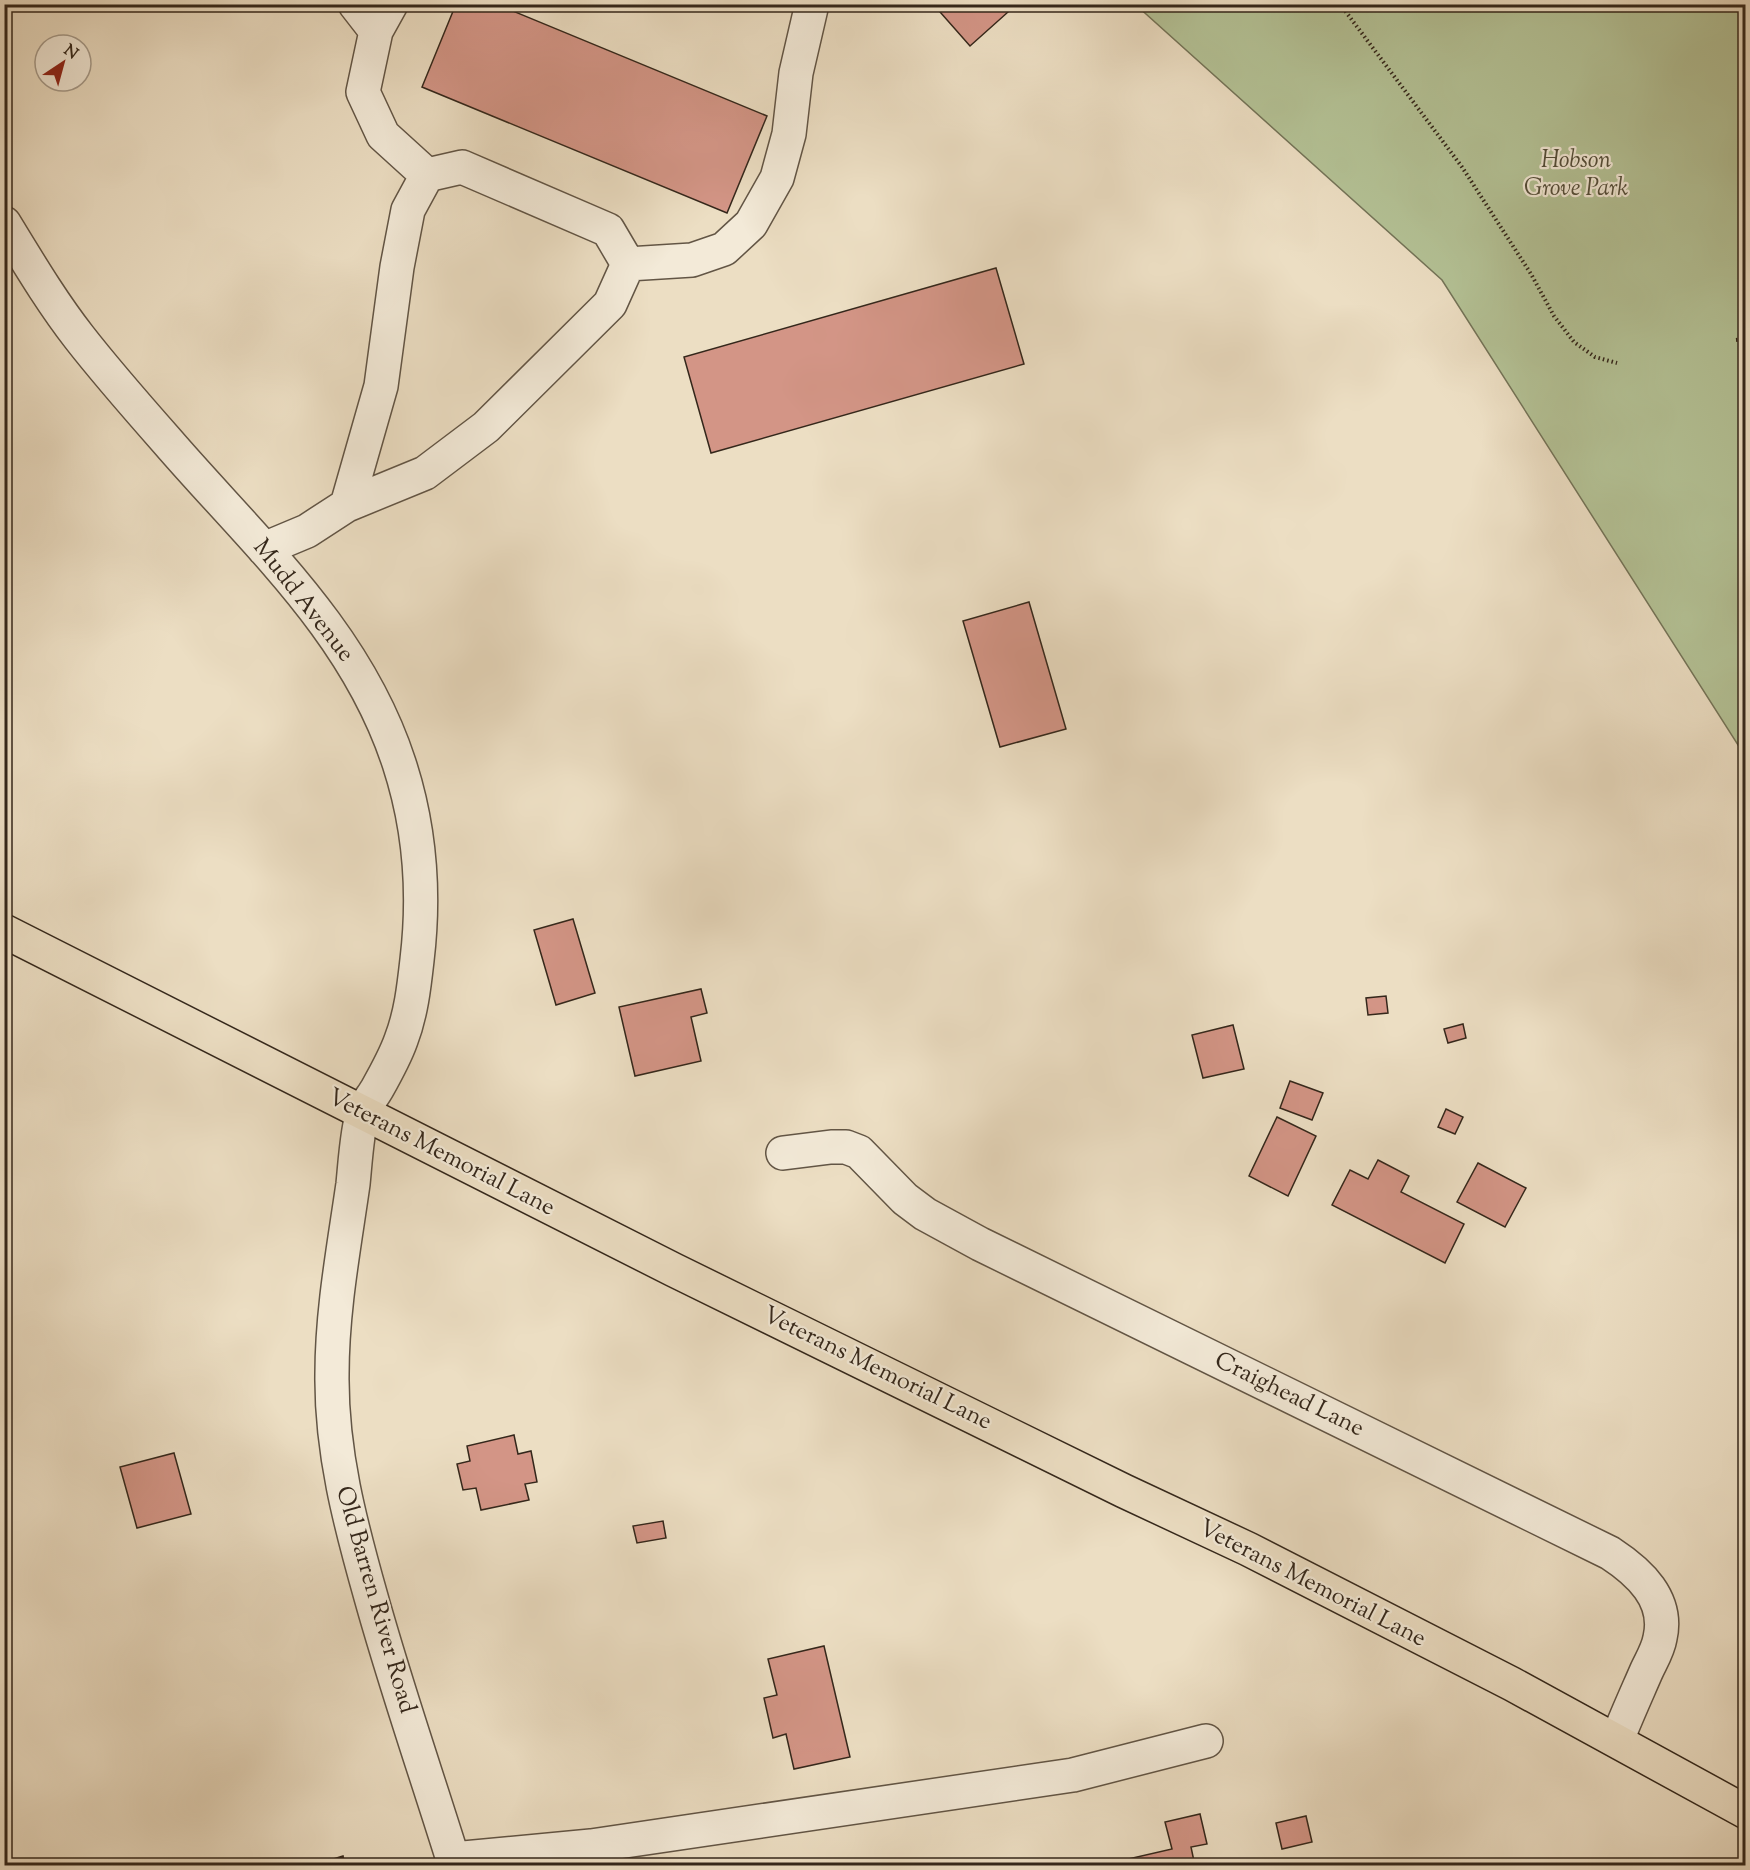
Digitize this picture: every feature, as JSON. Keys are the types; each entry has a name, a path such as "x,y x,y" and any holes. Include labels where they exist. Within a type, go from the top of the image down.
{"main road":[{"name":"Veterans Memorial Lane","path":"4,932 1124,1491 1248,1549 1617,1740 1746,1812"}],"street":[{"path":"355,4 383,18 363,92 383,135 427,175"},
{"path":"628,264 692,260 724,249 751,224 777,178 789,134 796,73 812,4"},
{"path":"347,505 381,386 397,267 408,210 427,175 462,167 608,230 628,264"},
{"name":"Mudd Avenue","path":"4,223 40,282 79,337 330,628 360,674 384,721 401,768 412,812 422,894 420,932 414,992 402,1040 391,1065 363,1113"},
{"path":"264,549 307,531 347,505 424,473 486,427 610,304 628,264"},
{"name":"Old Barren River Road","path":"363,1113 335,1323 332,1372 333,1424 341,1480 354,1539 380,1631 454,1862"},
{"name":"Craighead Lane","path":"783,1153 846,1147 859,1152 905,1199 925,1214 962,1234 1610,1553 1634,1569 1652,1590 1662,1624 1658,1645 1617,1740"},
{"path":"454,1862 591,1846 1073,1775 1206,1741"}],"path":[{"path":"1340,4 1462,167 1531,274 1554,316 1574,342 1595,357 1617,363"},
{"path":"1736,340 1746,339"}],"green space":[{"name":"Hobson Grove Park","path":"1136,5 1745,5 1745,756 1442,280"}],"building":[{"path":"456,4 496,4 767,116 727,213 422,87"},
{"path":"933,4 1017,4 970,46"},
{"path":"996,268 1024,364 711,453 684,357"},
{"path":"1029,602 1066,729 1000,747 963,621"},
{"path":"573,919 595,993 556,1005 534,930"},
{"path":"701,989 707,1013 691,1017 701,1061 635,1076 619,1007"},
{"path":"1386,996 1388,1013 1368,1015 1366,998"},
{"path":"1463,1024 1466,1038 1448,1043 1444,1029"},
{"path":"1233,1025 1244,1069 1203,1078 1192,1035"},
{"path":"1290,1081 1323,1093 1312,1120 1280,1108"},
{"path":"1446,1109 1463,1117 1455,1134 1438,1127"},
{"path":"1277,1117 1316,1136 1288,1196 1249,1176"},
{"path":"1378,1160 1409,1176 1401,1192 1464,1224 1445,1263 1332,1205 1350,1170 1368,1179"},
{"path":"1478,1163 1526,1188 1505,1227 1457,1202"},
{"path":"514,1435 518,1454 531,1451 537,1482 525,1484 529,1500 481,1510 476,1488 463,1490 457,1464 470,1461 467,1446"},
{"path":"174,1453 191,1514 137,1528 120,1467"},
{"path":"663,1521 666,1538 637,1543 633,1526"},
{"path":"824,1646 850,1757 794,1769 786,1734 773,1738 764,1698 777,1695 768,1659"},
{"path":"1200,1814 1207,1844 1191,1847 1195,1866 1098,1866 1172,1849 1165,1822"},
{"path":"1306,1816 1312,1842 1282,1849 1276,1823"},
{"path":"343,1856 345,1866 311,1866"}]}
